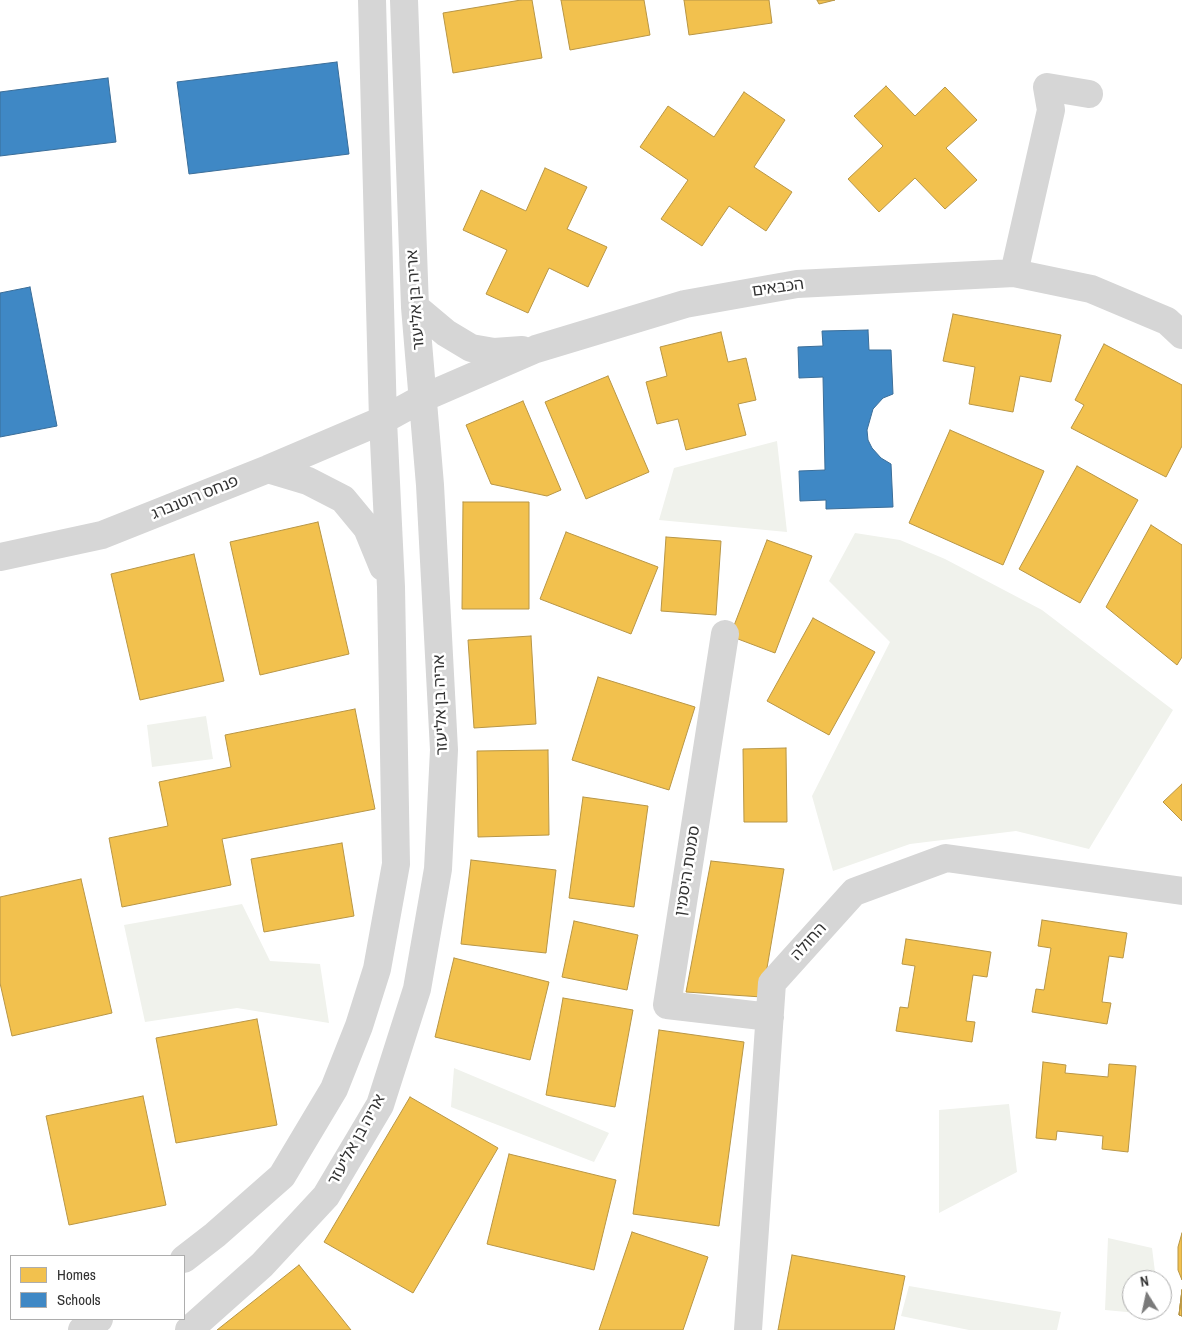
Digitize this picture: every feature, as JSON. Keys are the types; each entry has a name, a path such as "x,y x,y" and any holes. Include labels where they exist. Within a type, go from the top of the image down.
{"street":[{"name":"אריה בן אליעזר","path":"185,1258 215,1235 282,1176 334,1089 377,969 396,864 391,587 384,420 372,0"},
{"name":"אריה בן אליעזר","path":"189,1330 262,1265 326,1196 380,1105 416,989 438,870 444,750 430,485 415,307 404,0"},
{"path":"1014,273 1051,110 1047,87 1089,94"},
{"name":"הכבאים","path":"384,420 423,398 536,349 685,304 796,284 1014,273 1091,290 1167,321 1182,335"},
{"path":"415,307 446,333 470,348 494,352 536,349"},
{"name":"פנחס רוטנברג","path":"0,557 102,535 268,469 384,420"},
{"path":"268,469 308,481 343,499 367,528 391,587"},
{"name":"סמטת היסמין","path":"725,634 667,1005 770,1017"},
{"name":"החולה","path":"748,1330 772,982 854,892 946,858 1182,891"},
{"path":"82,1330 97,1320"}],"shaded area":[{"path":"777,441 787,532 659,520 674,468"},
{"path":"855,533 900,540 945,559 1042,610 1173,710 1089,849 1016,831 910,844 833,871 812,796 890,642 829,581"},
{"path":"206,716 213,759 152,767 147,725"},
{"path":"242,904 270,961 320,964 329,1023 237,1008 145,1022 124,925"},
{"path":"454,1068 609,1133 594,1162 451,1107"},
{"path":"1009,1104 1017,1172 939,1213 939,1110"},
{"path":"1108,1238 1152,1248 1155,1270 1122,1270 1122,1312 1105,1310"},
{"path":"909,1286 1061,1312 1057,1330 969,1330 901,1316"}],"building: Homes":[{"path":"521,0 532,0 542,58 453,73 443,13"},
{"path":"561,0 644,0 650,35 570,50"},
{"path":"684,0 769,0 772,23 689,35"},
{"path":"817,0 835,0 819,4"},
{"path":"886,86 915,116 945,87 977,120 946,148 977,180 945,209 915,178 879,212 848,179 883,146 854,116"},
{"path":"744,92 785,120 754,167 792,192 766,231 729,206 702,246 661,219 688,180 640,147 668,106 714,137"},
{"path":"545,168 587,187 567,229 607,247 588,287 549,268 528,313 486,294 507,250 463,230 481,190 526,211"},
{"path":"953,314 1061,335 1051,382 1020,376 1013,412 969,404 975,367 943,361"},
{"path":"721,332 728,362 746,358 756,400 738,404 746,435 686,450 678,419 657,424 646,382 667,376 660,347"},
{"path":"1104,344 1182,385 1182,446 1166,477 1071,428 1084,405 1075,400"},
{"path":"608,376 649,472 586,499 545,402"},
{"path":"523,401 561,490 547,496 491,484 466,425"},
{"path":"950,430 1044,471 1003,565 909,523"},
{"path":"1077,466 1138,500 1080,603 1019,569"},
{"path":"463,502 529,502 529,609 462,609"},
{"path":"318,522 349,654 260,675 230,542"},
{"path":"1151,525 1182,545 1182,657 1177,665 1106,607"},
{"path":"566,532 658,567 631,634 540,599"},
{"path":"666,537 721,541 716,615 661,611"},
{"path":"767,540 812,556 775,653 730,636"},
{"path":"194,554 224,681 140,700 111,574"},
{"path":"813,618 875,652 829,735 767,701"},
{"path":"531,636 536,724 474,728 468,640"},
{"path":"598,677 695,707 669,790 572,760"},
{"path":"355,709 375,809 222,839 231,885 122,907 109,838 168,826 159,782 231,767 225,735"},
{"path":"786,748 787,822 744,822 743,749"},
{"path":"548,750 549,835 478,837 477,751"},
{"path":"1182,784 1182,821 1163,802"},
{"path":"583,797 648,806 634,907 569,898"},
{"path":"342,843 354,916 264,932 251,859"},
{"path":"471,860 556,870 546,953 461,944"},
{"path":"711,861 784,869 762,997 686,992"},
{"path":"81,879 112,1013 12,1036 0,983 0,897"},
{"path":"1042,920 1127,933 1123,958 1109,956 1102,1002 1111,1003 1107,1024 1032,1012 1036,989 1044,990 1051,948 1038,946"},
{"path":"574,921 638,935 627,990 562,977"},
{"path":"906,939 991,952 987,977 973,975 966,1021 975,1022 972,1042 896,1031 900,1007 908,1008 915,966 902,964"},
{"path":"454,958 549,982 530,1060 435,1037"},
{"path":"563,998 633,1010 615,1107 546,1095"},
{"path":"257,1019 277,1125 176,1143 156,1038"},
{"path":"659,1030 744,1042 719,1226 633,1214"},
{"path":"1043,1062 1066,1065 1065,1073 1108,1077 1109,1064 1136,1066 1128,1152 1102,1149 1103,1136 1057,1131 1056,1140 1036,1138"},
{"path":"143,1096 166,1205 69,1225 46,1116"},
{"path":"410,1097 498,1148 413,1293 324,1242"},
{"path":"509,1154 616,1180 594,1270 487,1244"},
{"path":"632,1232 708,1257 683,1330 599,1330"},
{"path":"1182,1233 1182,1280 1178,1270 1178,1247"},
{"path":"792,1255 905,1276 894,1330 778,1330"},
{"path":"299,1265 351,1330 217,1330"},
{"path":"1182,1290 1182,1316 1179,1315"},
{"path":"1182,1290 1182,1316 1179,1315"},
{"path":"1182,1290 1182,1316 1179,1315"}],"building: Schools":[{"path":"337,62 349,154 189,174 177,82"},
{"path":"108,78 116,142 0,156 0,92"},
{"path":"30,287 57,426 0,437 0,293"},
{"path":"868,330 869,350 891,350 893,394 883,398 873,409 867,430 868,440 872,448 881,458 891,464 893,507 826,509 826,500 800,501 799,471 825,470 823,377 799,378 798,347 823,346 822,331"}]}
